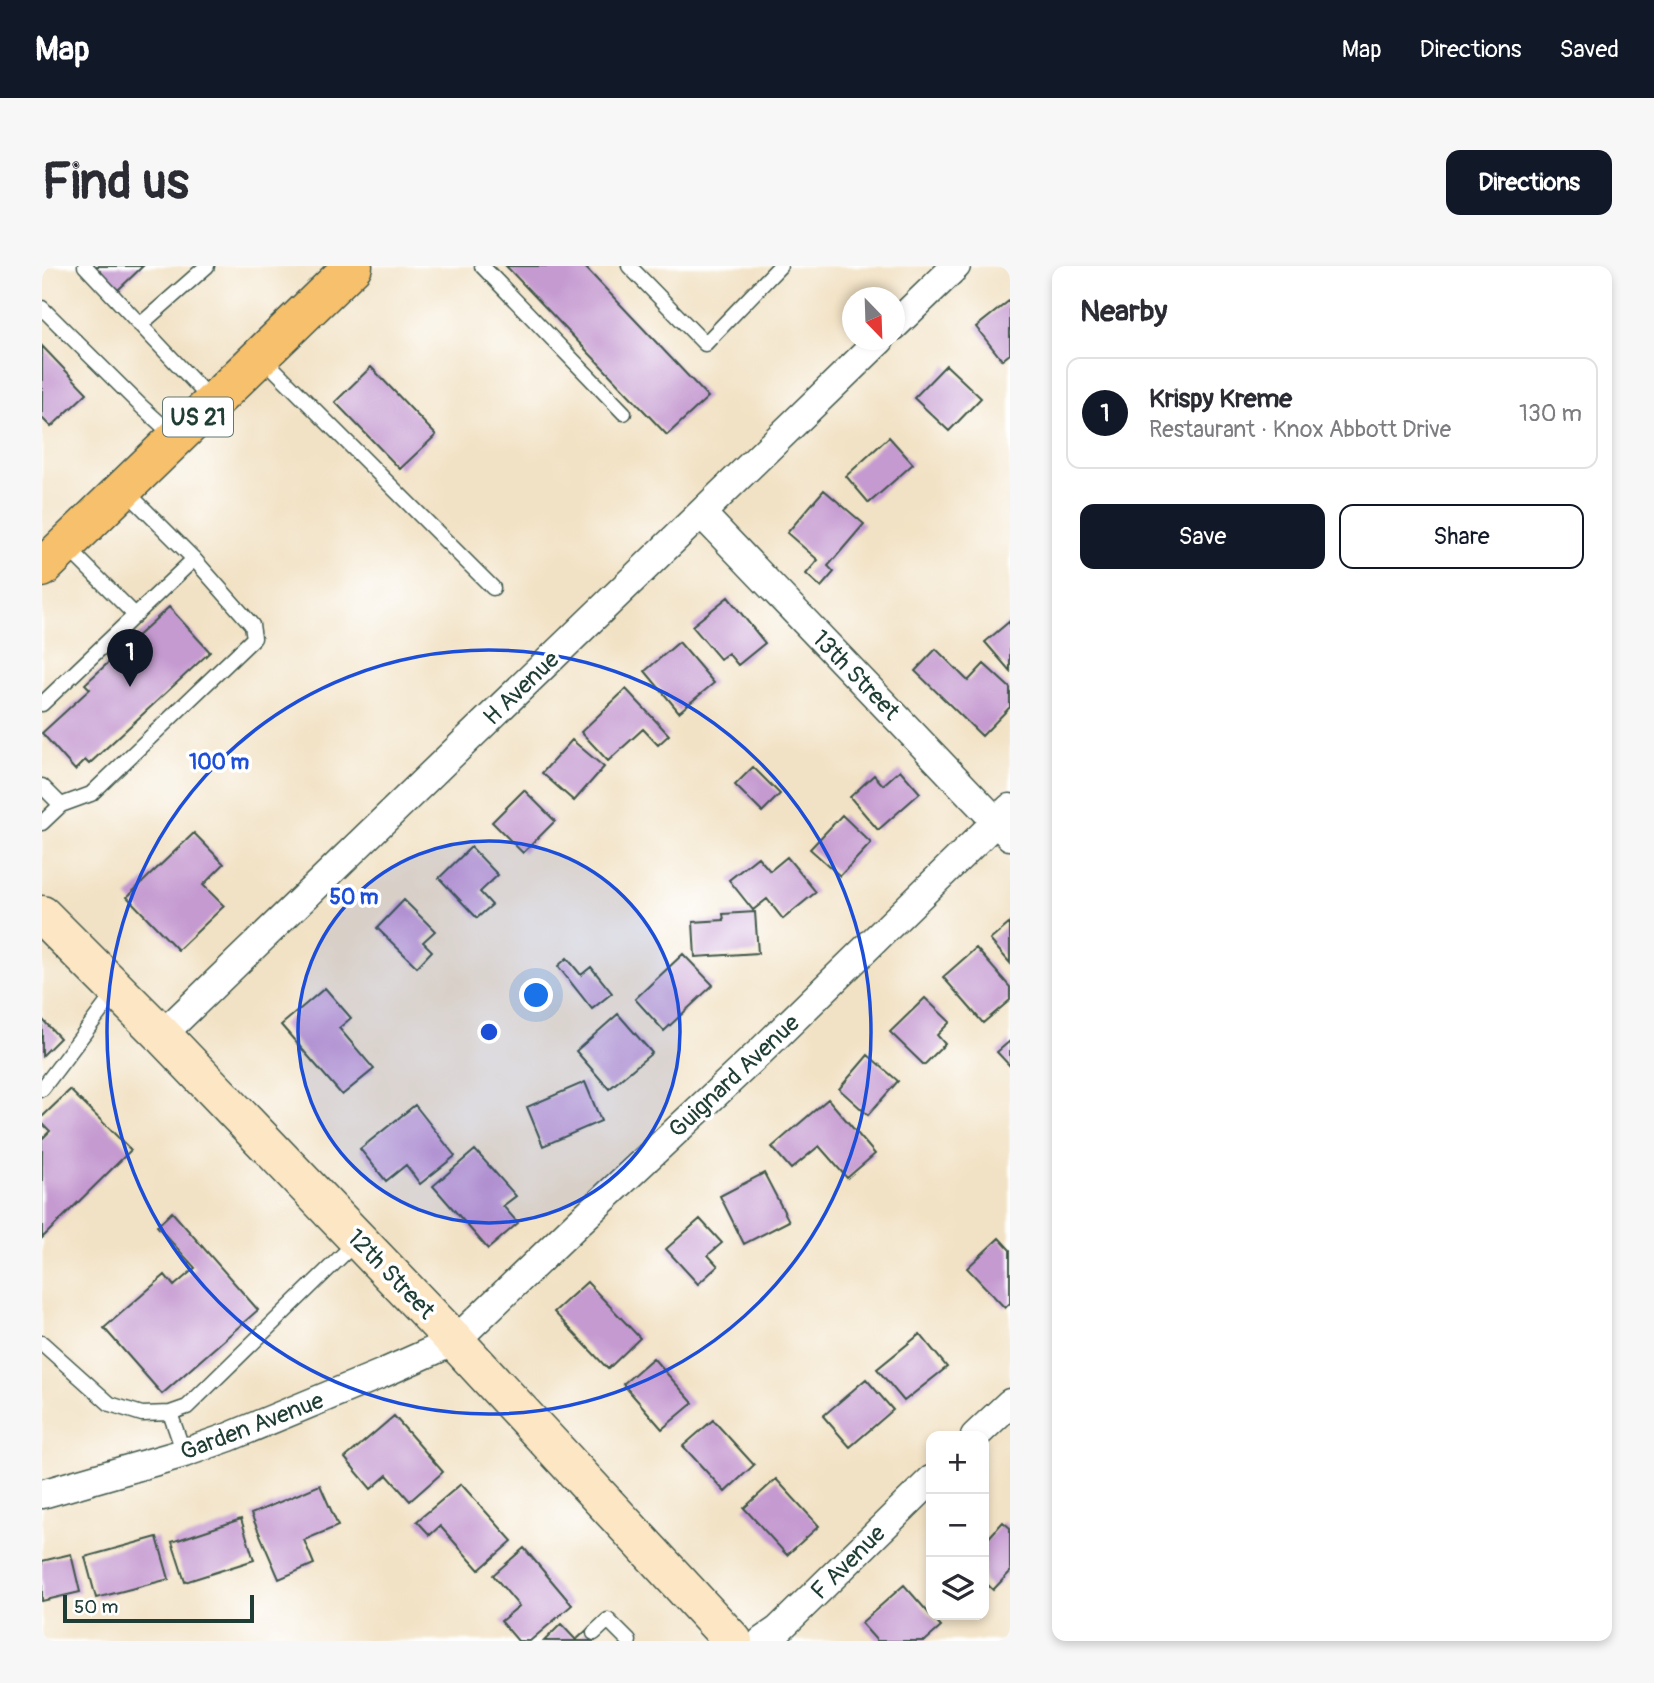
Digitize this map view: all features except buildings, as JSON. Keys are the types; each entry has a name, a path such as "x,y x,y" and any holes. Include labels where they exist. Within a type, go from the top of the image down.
{"main road":[{"name":"US 21","path":"54,556 350,267"},
{"name":"12th Street","path":"42,915 162,1035 455,1341 733,1641"}],"street":[{"path":"905,315 956,266"},
{"name":"H Avenue","path":"162,1035 870,350"},
{"name":"13th Street","path":"702,514 1005,822"},
{"name":"Guignard Avenue","path":"455,1341 1005,822"},
{"name":"Garden Avenue","path":"42,1494 184,1453 229,1437 455,1341"},
{"path":"980,1431 1010,1403"},
{"name":"F Avenue","path":"762,1641 795,1614 926,1485"}],"lane":[{"path":"85,266 213,402"},
{"path":"140,325 207,266"},
{"path":"482,266 624,414"},
{"path":"629,266 705,344 780,266"},
{"path":"42,308 176,438"},
{"path":"261,356 493,588"},
{"path":"42,823 61,805 91,794 254,638 252,625 194,559 124,489"},
{"path":"54,556 135,615"},
{"path":"42,704 194,559"},
{"path":"42,786 61,805"},
{"path":"42,1090 117,990"},
{"path":"42,1343 110,1404 142,1414 170,1413 187,1407 358,1240"},
{"path":"170,1413 184,1453"},
{"path":"594,1633 608,1620 629,1641"}],"place":[{"name":"Krispy Kreme","path":"130,687"}]}
